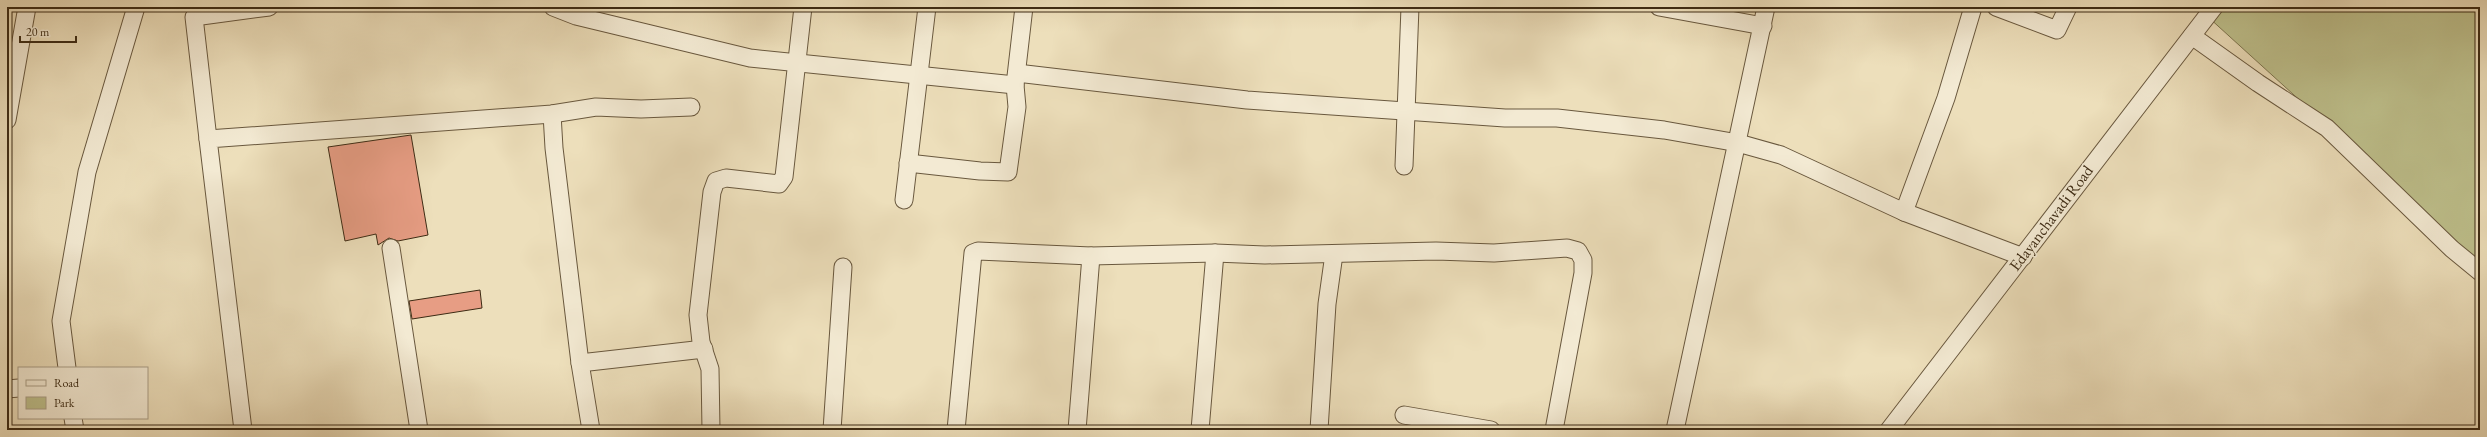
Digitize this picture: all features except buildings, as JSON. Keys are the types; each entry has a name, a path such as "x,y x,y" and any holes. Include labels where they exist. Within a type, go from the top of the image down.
{"street":[{"path":"7,120 27,7"},
{"path":"67,367 62,321 87,172 136,7"},
{"path":"243,430 194,17 269,7"},
{"path":"553,7 576,16 750,58 796,64 919,76 1016,79 1247,100 1405,109 1505,118 1572,119 1657,129 1738,143 1781,155 1904,212 2023,258"},
{"path":"711,430 710,369 704,349 698,315 712,192 716,181 726,178 779,184 784,177 803,7"},
{"path":"904,200 927,7"},
{"path":"908,163 980,172 1008,172 1017,107 1016,79 1024,7"},
{"path":"1404,166 1410,7"},
{"path":"1659,7 1763,26"},
{"path":"1676,430 1766,7"},
{"path":"1904,212 1946,98 1973,7"},
{"path":"1996,7 2057,30 2068,7"},
{"name":"Edayanchavadi Road","path":"1889,430 2023,258 2102,149 2148,96 2214,7"},
{"path":"2192,36 2258,83 2327,128 2452,249 2480,272"},
{"path":"208,139 552,114 596,107 641,109 691,108"},
{"path":"552,114 554,148 580,363 591,430"},
{"path":"391,248 418,430"},
{"path":"956,430 973,253 978,251 1091,256 1214,253 1334,254 1436,251 1494,253 1567,248 1578,251 1582,260 1583,273 1554,430"},
{"path":"1200,430 1214,253"},
{"path":"1319,430 1327,304 1334,254"},
{"path":"1077,430 1091,256"},
{"path":"832,430 843,267"},
{"path":"580,363 704,349"},
{"path":"7,388 18,388"},
{"path":"1404,416 1491,430"},
{"path":"73,419 75,430"}],"green space":[{"path":"2214,7 2480,7 2480,264 2207,16"}]}
